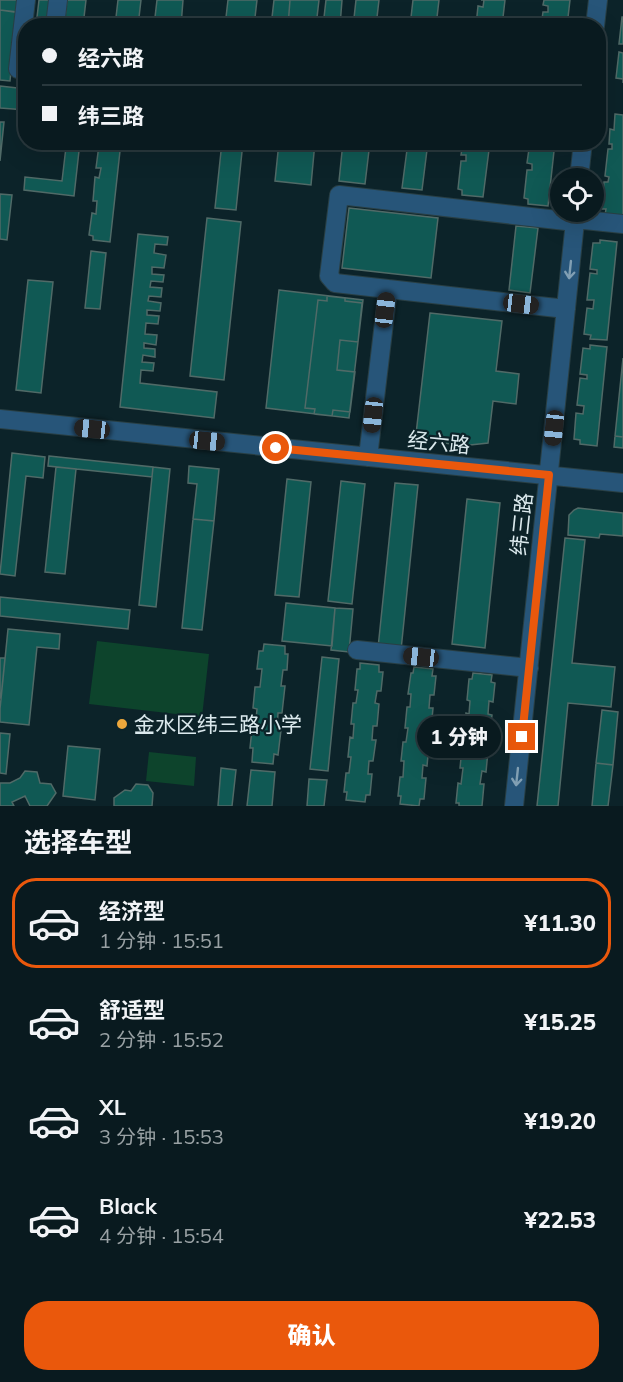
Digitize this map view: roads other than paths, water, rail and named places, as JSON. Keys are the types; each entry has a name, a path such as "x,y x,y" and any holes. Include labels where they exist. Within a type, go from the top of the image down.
{"street":[{"path":"24,18 26,0"},
{"path":"56,18 58,0"},
{"path":"597,18 598,0"},
{"path":"580,168 582,150"},
{"path":"550,216 339,195 329,276 335,283 566,309"},
{"name":"纬三路","path":"514,806 575,222"},
{"path":"604,222 623,224"},
{"path":"368,457 388,289"},
{"name":"经六路","path":"0,419 623,483"},
{"path":"357,650 529,668"}],"place":[{"name":"金水区纬三路小学","path":"122,724"}]}
